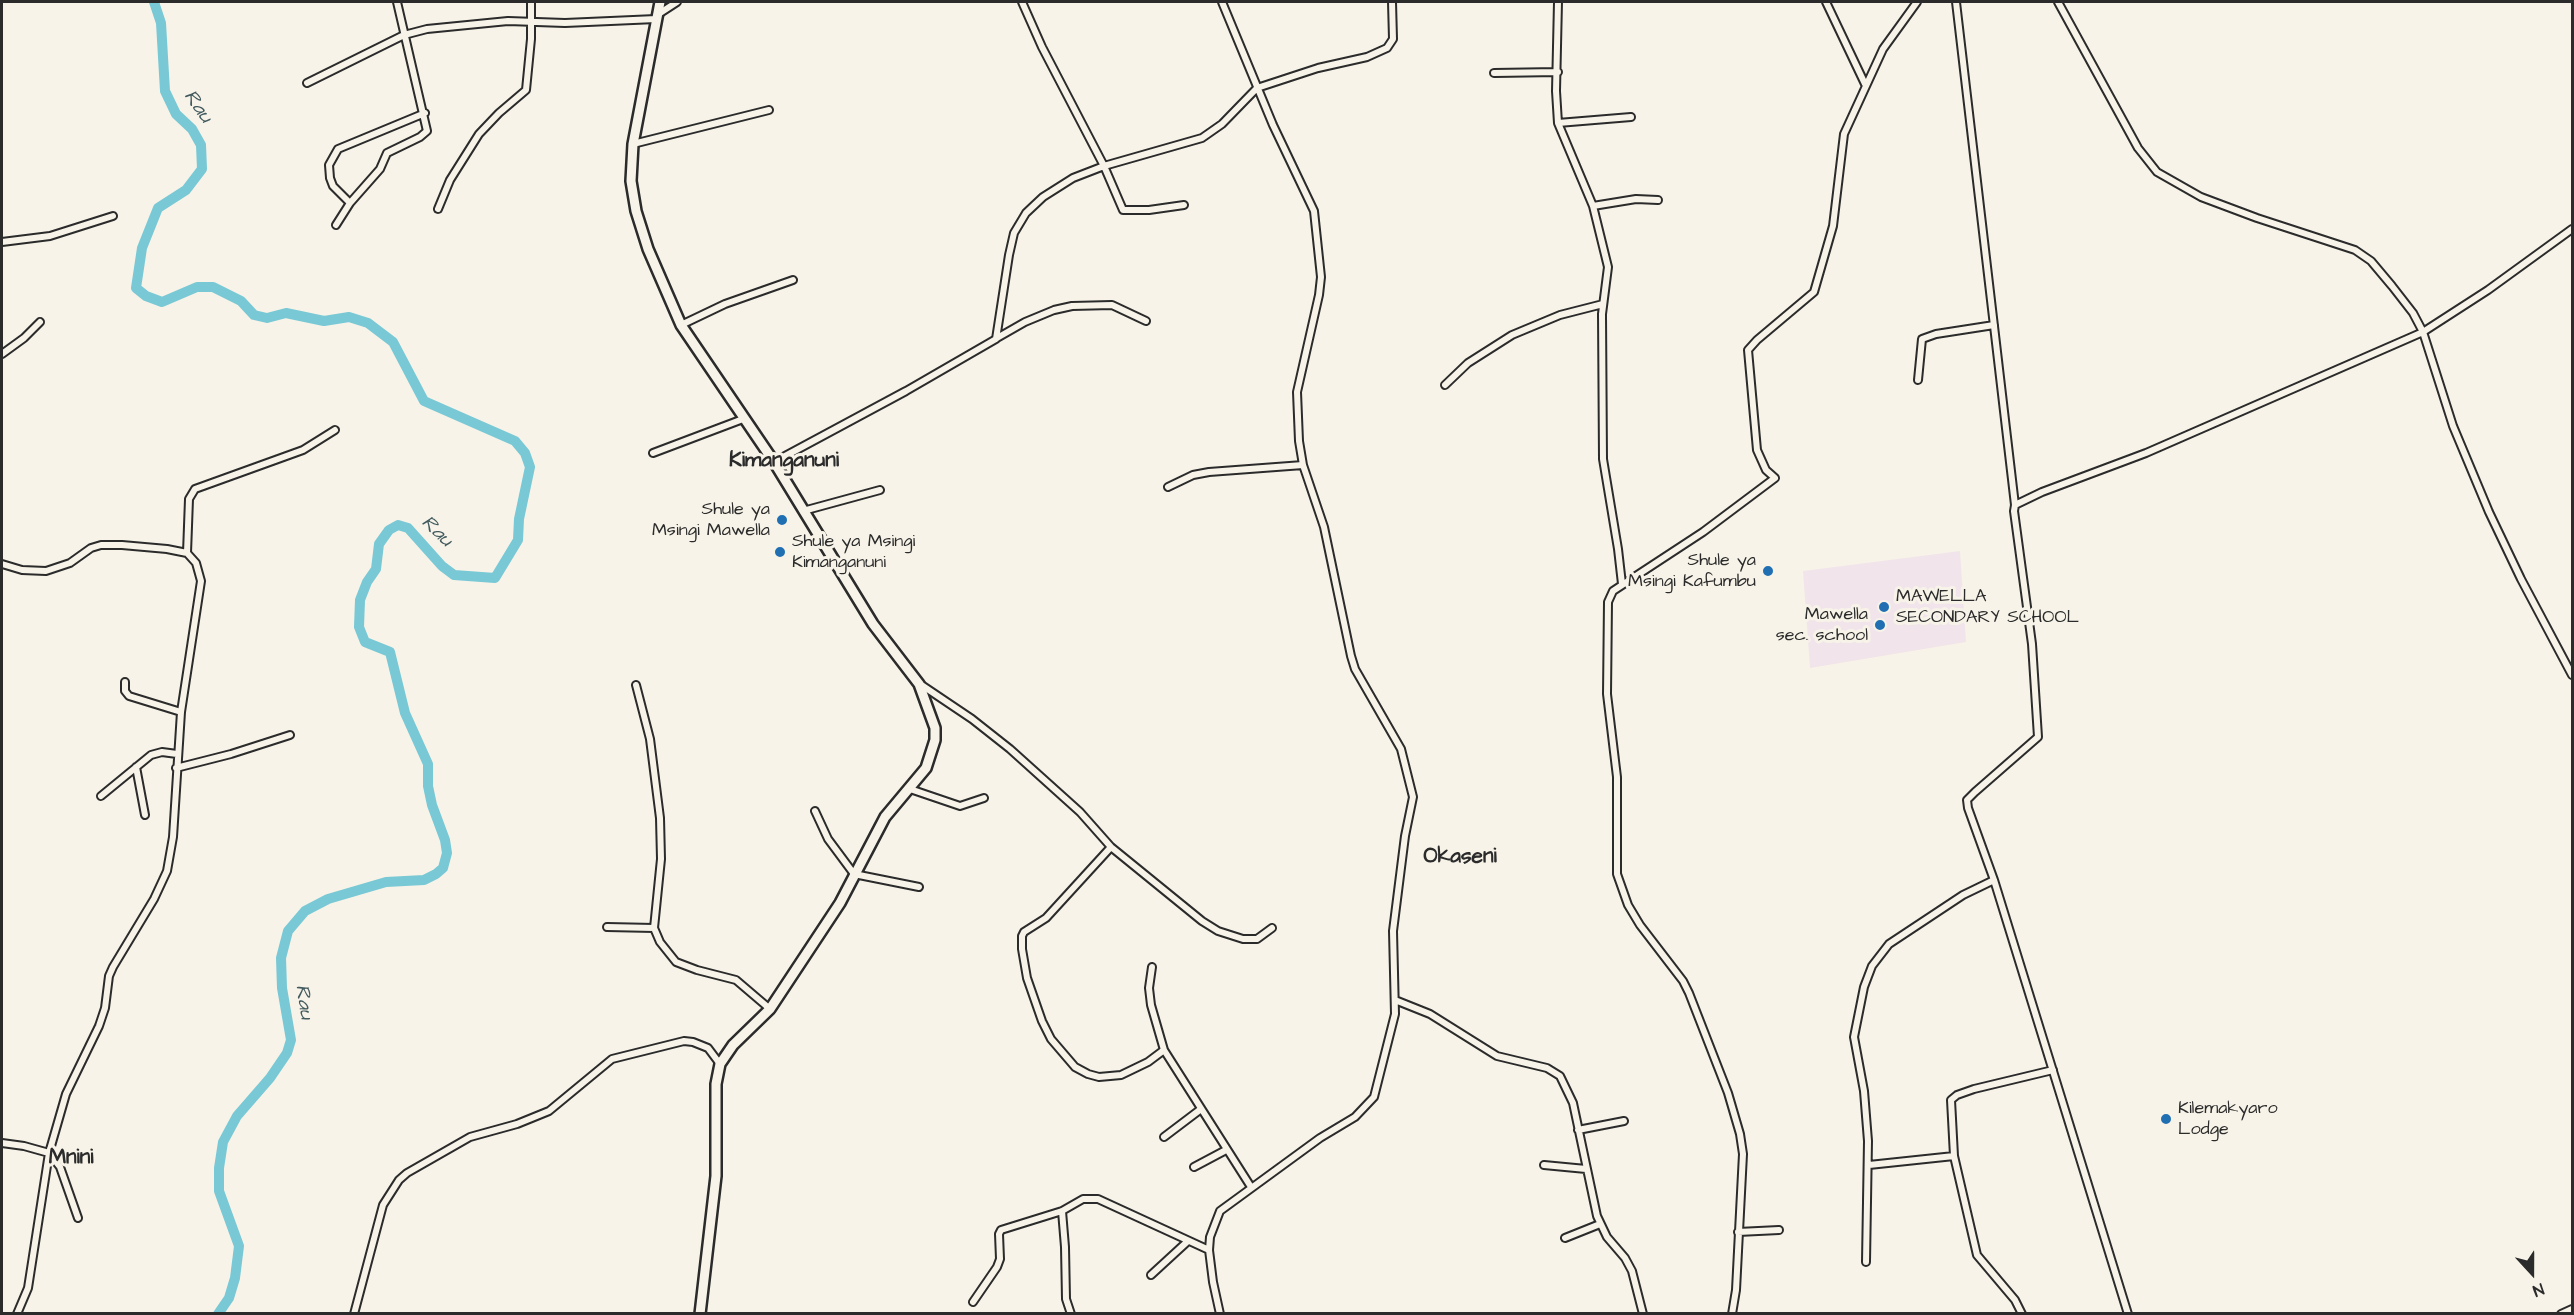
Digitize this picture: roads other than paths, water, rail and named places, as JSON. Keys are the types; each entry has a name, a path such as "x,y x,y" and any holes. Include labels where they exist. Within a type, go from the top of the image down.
{"street":[{"path":"336,225 350,203 380,169 387,153 426,133 424,113 397,2"},
{"path":"438,209 450,180 479,134 526,90 532,22 531,2"},
{"path":"660,2 633,144 631,181 636,211 648,249 681,325 774,462 873,624 920,684 930,710 935,740 926,768 885,817 840,903 770,1009 733,1045 720,1064 716,1084 716,1176 700,1314"},
{"path":"307,83 404,35 458,25 565,23 656,17 677,2"},
{"path":"1022,2 1047,57 1104,165 1123,210 1142,211 1184,205"},
{"path":"1220,1314 1209,1250 1210,1237 1220,1211 1366,1108 1374,1097 1385,1057 1395,1000 1393,931 1405,836 1413,804 1405,758 1396,736 1363,682 1351,656 1324,527 1304,465 1299,441 1297,392 1321,277 1317,221 1257,88 1222,2"},
{"path":"996,339 1014,233 1026,213 1059,185 1104,165 1202,138 1222,124 1257,88 1318,68 1367,57 1387,48 1393,39 1392,2"},
{"path":"1558,2 1558,123 1593,206 1608,267 1603,304 1603,459 1622,584"},
{"path":"1827,2 1865,84"},
{"path":"1732,1314 1736,1290 1743,1154 1736,1113 1689,993 1683,981 1640,925 1628,905 1617,874 1617,777 1607,694 1608,602 1612,591 1704,532 1775,478 1766,471 1757,450 1748,350 1756,340 1814,292 1833,226 1844,134 1883,49 1917,2"},
{"path":"1956,2 2014,511 2028,603 2039,726 2038,737 2030,747 1967,800 1968,808 1994,880 2128,1314"},
{"path":"2058,2 2138,148 2157,172 2201,197 2364,255 2413,313 2422,332 2453,426 2489,512 2526,589 2572,675"},
{"path":"1494,73 1558,72"},
{"path":"633,144 769,110"},
{"path":"350,203 333,186 330,177 330,165 338,148 424,113"},
{"path":"1558,123 1631,117"},
{"path":"1593,206 1636,200 1658,200"},
{"path":"2,243 50,236 113,216"},
{"path":"2015,505 2032,496 2146,453 2422,332 2488,290 2572,229"},
{"path":"681,325 725,304 793,280"},
{"path":"1445,385 1486,350 1512,335 1551,318 1603,304"},
{"path":"774,462 906,391 1034,318 1072,306 1112,305 1146,321"},
{"path":"2,354 24,338 40,322"},
{"path":"1918,380 1922,339 1936,334 1994,325"},
{"path":"653,453 743,419"},
{"path":"187,554 189,499 195,489 295,453 335,429"},
{"path":"1167,487 1193,475 1209,472 1304,465"},
{"path":"803,511 880,490"},
{"path":"2,564 22,570 46,571 70,563 91,548 111,544 167,549 187,554 196,563 201,581 181,712 173,837 166,871 154,899 126,943 109,976 105,1008 99,1026 66,1094 49,1153 32,1269 26,1295 17,1314"},
{"path":"124,682 125,692 129,696 181,712"},
{"path":"920,684 972,718 1010,749 1080,812 1111,848 1151,882 1218,931 1232,937 1252,940 1272,928"},
{"path":"636,685 652,750 660,818 661,859 654,928 660,942 676,962 736,980 770,1009"},
{"path":"176,768 231,754 290,735"},
{"path":"100,796 145,758 157,753 177,754"},
{"path":"136,767 145,815"},
{"path":"910,789 960,806 984,798"},
{"path":"815,811 828,839 854,874 919,887"},
{"path":"1111,848 1046,918 1022,936 1027,978 1051,1039 1076,1067 1088,1074 1099,1077 1121,1075 1148,1062 1164,1050"},
{"path":"1866,1262 1869,1165 1864,1091 1854,1037 1864,987 1880,953 1897,939 1963,895 1994,880"},
{"path":"607,927 654,928"},
{"path":"1152,967 1149,988 1151,1005 1164,1050 1251,1187"},
{"path":"1395,1000 1430,1014 1497,1056 1554,1071 1567,1086 1600,1224 1632,1271 1643,1314"},
{"path":"354,1314 383,1205 399,1180 407,1173 470,1137 517,1124 549,1111 601,1065 612,1059 693,1041 708,1048 720,1064"},
{"path":"2022,1314 2015,1300 1977,1255 1954,1156 1951,1100 1957,1095 1974,1089 2053,1070"},
{"path":"1164,1137 1201,1109"},
{"path":"1578,1130 1624,1121"},
{"path":"2,1143 49,1153 60,1167 78,1218"},
{"path":"1194,1167 1226,1150"},
{"path":"1869,1165 1954,1156"},
{"path":"1544,1165 1586,1169"},
{"path":"973,1302 997,1267 1000,1258 999,1234 1001,1230 1062,1211 1083,1199 1098,1199 1209,1250"},
{"path":"1062,1211 1066,1299 1071,1314"},
{"path":"1564,1238 1600,1224"},
{"path":"1738,1232 1779,1230"},
{"path":"1151,1275 1188,1241"},
{"path":"2561,1314 2572,1309"}],"waterway":[{"name":"Rau","path":"154,2 161,23 165,91 176,114 192,129 201,145 202,169 186,190 158,208 142,248 136,288 146,296 162,302 197,287 213,287 241,301 254,315 267,318 286,313 324,321 349,317 368,323 393,342 424,401 515,441 525,453 530,467 519,519 518,540 495,578 454,575 442,566 408,528 398,525 389,530 379,544 376,569 367,582 360,600 359,627 365,642 390,652 405,713 428,764 428,786 432,805 445,840 447,853 443,868 424,880 386,882 328,899 305,911 288,931 281,958 282,988 291,1040 287,1053 270,1078 237,1116 223,1142 219,1168 219,1191 239,1246 235,1278 229,1298 218,1314"}],"place":[{"name":"Shule ya Msingi Mawella","path":"782,520"},
{"name":"Shule ya Msingi Kimanganuni","path":"780,552"},
{"name":"Shule ya Msingi Kafumbu","path":"1768,571"},
{"name":"MAWELLA SECONDARY SCHOOL","path":"1884,607"},
{"name":"Mawella sec. school","path":"1880,625"},
{"name":"Kilemakyaro Lodge","path":"2166,1119"}],"district":[{"name":"Kimanganuni","path":"784,462"},
{"name":"Okaseni","path":"1460,858"},
{"name":"Mnini","path":"71,1159"}]}
